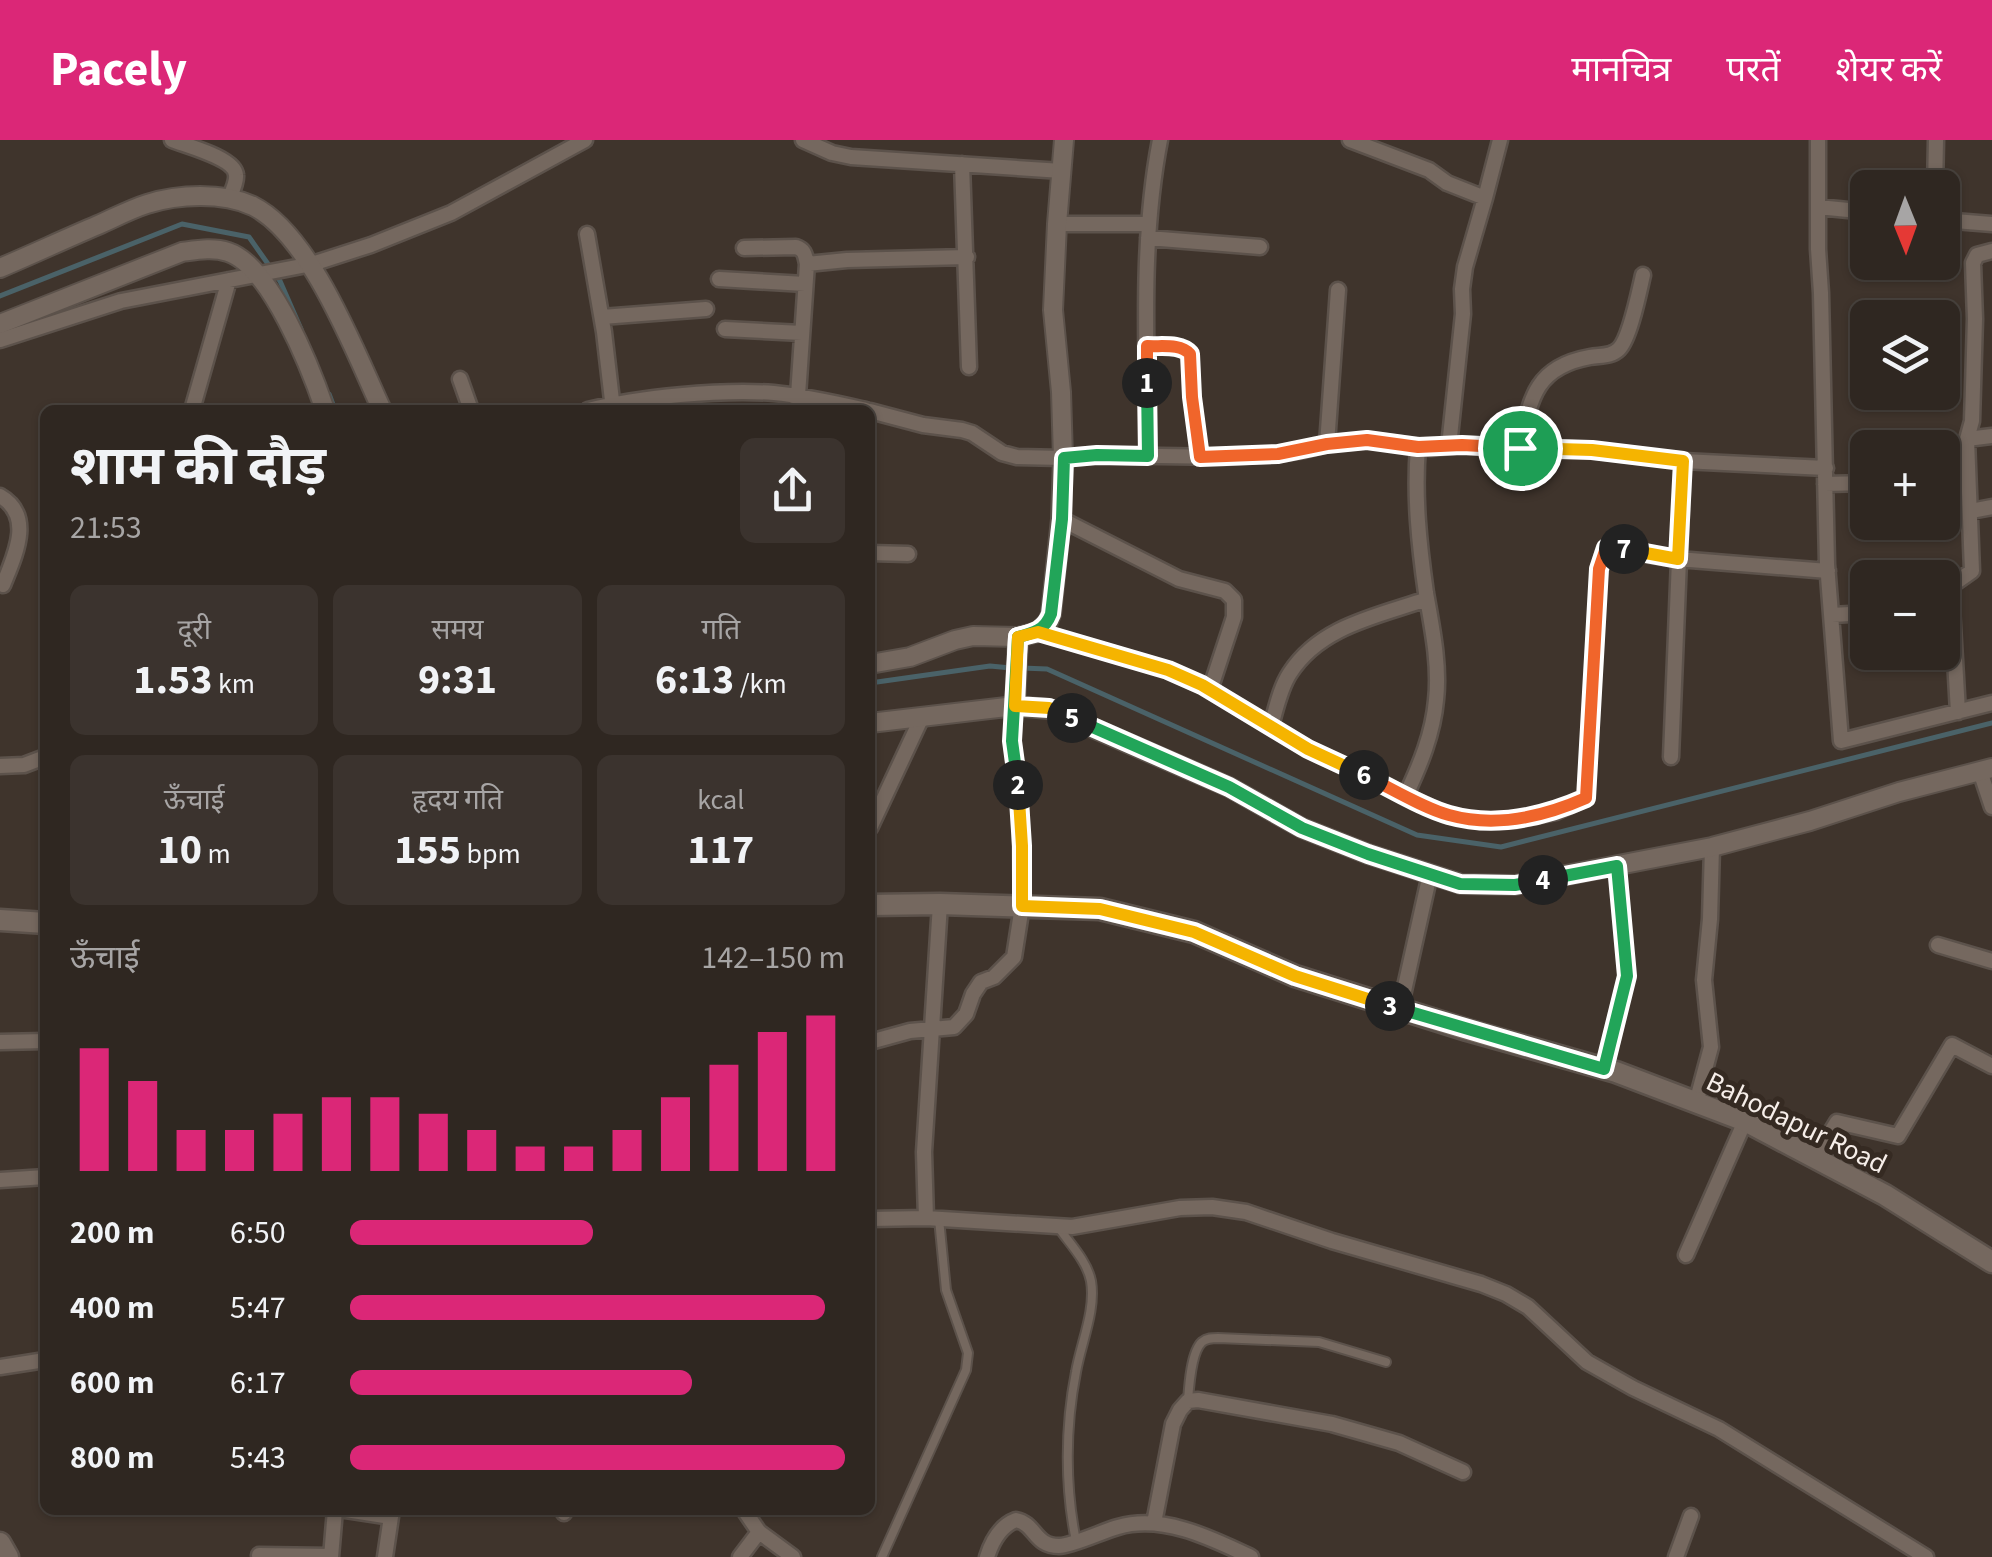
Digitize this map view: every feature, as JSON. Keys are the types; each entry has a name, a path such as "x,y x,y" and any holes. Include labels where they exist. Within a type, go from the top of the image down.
{"main road":[{"name":"Bahodapur Road","path":"875,906 1100,909 1194,932 1295,976 1604,1069 1745,1121 1885,1196 1992,1262"},
{"path":"0,920 40,922"},
{"path":"0,1543 8,1557"}],"street":[{"path":"172,140 232,165 236,177 230,200"},
{"path":"0,340 121,301 308,264 371,244 451,214 585,140"},
{"path":"803,140 851,157 1062,171"},
{"path":"875,663 973,636 1018,644 1038,632 1051,614 1062,519 1064,458 1054,310 1064,140"},
{"path":"1148,456 1148,231 1160,140"},
{"path":"1350,140 1429,170 1485,198"},
{"path":"1449,446 1465,267 1500,140"},
{"path":"1818,140 1828,571 1841,741 1992,703"},
{"path":"1935,170 1936,140"},
{"path":"962,164 969,367"},
{"path":"0,268 148,203 201,196 252,206 278,223 308,264 379,405"},
{"path":"1818,207 1850,210"},
{"path":"1960,221 1992,224"},
{"path":"1057,224 1148,231 1260,247"},
{"path":"587,234 613,405"},
{"path":"0,324 182,252 207,248 228,252 260,273 287,322 323,405"},
{"path":"669,404 732,393 768,393 798,403 806,264 802,250 744,248"},
{"path":"1960,579 1972,571 1967,439 1972,421 1973,263 1976,255 1992,251"},
{"path":"806,264 966,258"},
{"path":"1520,448 1530,400 1546,377 1554,370 1622,347 1643,275"},
{"path":"718,279 805,284"},
{"path":"193,405 229,280"},
{"path":"1327,444 1338,290"},
{"path":"602,317 706,310"},
{"path":"726,329 802,333"},
{"path":"1147,346 1176,347 1190,354 1200,457"},
{"path":"460,379 469,405"},
{"path":"875,412 972,433 1002,453 1017,457 1278,454 1367,440 1418,447 1592,450 1850,480"},
{"path":"1967,439 1992,436"},
{"path":"1406,795 1423,759 1436,699 1434,640 1415,483 1418,447"},
{"path":"1671,757 1683,461"},
{"path":"1960,466 1967,465"},
{"path":"0,496 16,510 20,526 19,545 3,585"},
{"path":"1970,511 1992,508"},
{"path":"1062,519 1179,579 1225,592 1234,600 1234,617 1210,690"},
{"path":"1038,632 1168,670 1210,690 1308,749 1446,815 1480,821 1516,820 1556,812 1586,798 1599,569 1606,548 1678,559 1828,571"},
{"path":"875,553 908,554"},
{"path":"1271,726 1287,676 1320,640 1349,625 1427,598"},
{"path":"1832,615 1850,614"},
{"path":"875,1041 932,1027 954,1026 966,1014 981,982 994,977 1014,957 1022,906 1020,808 1012,741 1018,644"},
{"path":"1954,670 1958,712"},
{"path":"875,723 921,719 1015,698 1086,723 1229,787 1302,828 1460,884 1515,885 1712,847 1986,770 1992,807"},
{"path":"875,817 921,719"},
{"path":"0,766 24,765 40,759"},
{"path":"1696,1103 1711,1047 1704,980 1712,847"},
{"path":"1604,1069 1627,976 1617,866"},
{"path":"1400,1009 1430,874"},
{"path":"932,1218 924,1152 940,904"},
{"path":"1938,944 1992,962"},
{"path":"0,1042 40,1041"},
{"path":"1815,1158 1836,1122 1898,1136 1952,1045 1992,1066"},
{"path":"1686,1256 1745,1121"},
{"path":"0,1180 40,1177"},
{"path":"875,1219 932,1218 1072,1227 1180,1208 1212,1207 1246,1212 1332,1242 1481,1284 1528,1307 1587,1362 1719,1429 1926,1557"},
{"path":"0,1368 40,1361"},
{"path":"1154,1523 1173,1424 1188,1401 1332,1424 1398,1443 1463,1472"},
{"path":"260,1555 331,1557 335,1515"},
{"path":"384,1557 392,1515"},
{"path":"748,1515 760,1532 793,1557"},
{"path":"1676,1557 1691,1516"},
{"path":"987,1557 995,1537 1016,1520 1027,1524 1036,1538 1057,1546 1131,1524 1154,1523 1208,1536 1252,1557"},
{"path":"740,1557 760,1532"}],"lane":[{"path":"882,1557 966,1370 968,1353 946,1290 932,1218"},
{"path":"1057,1226 1085,1265 1091,1281 1092,1298 1076,1368 1068,1458 1076,1542"},
{"path":"1188,1401 1198,1346 1205,1339 1319,1342 1386,1362"}],"waterway":[{"path":"0,296 182,224 249,237 280,281 301,329"},
{"path":"329,394 333,405"},
{"path":"875,682 990,666 1011,668"},
{"path":"1022,668 1047,669 1417,835 1501,847 1992,723"}],"route":[{"path":"1520,448 1431,448 1367,440 1278,454 1200,457 1190,354 1176,347 1147,346 1148,456 1064,458 1062,519 1051,614 1038,632 1018,637 1012,741 1020,808 1022,906 1100,909 1194,932 1295,976 1604,1069 1627,976 1617,866 1515,885 1460,884 1302,828 1229,787 1049,708 1015,706 1018,637 1038,632 1168,670 1202,685 1308,749 1446,815 1480,821 1516,820 1556,812 1586,798 1602,554 1606,548 1614,548 1678,559 1683,461 1592,450 1520,448"}]}
